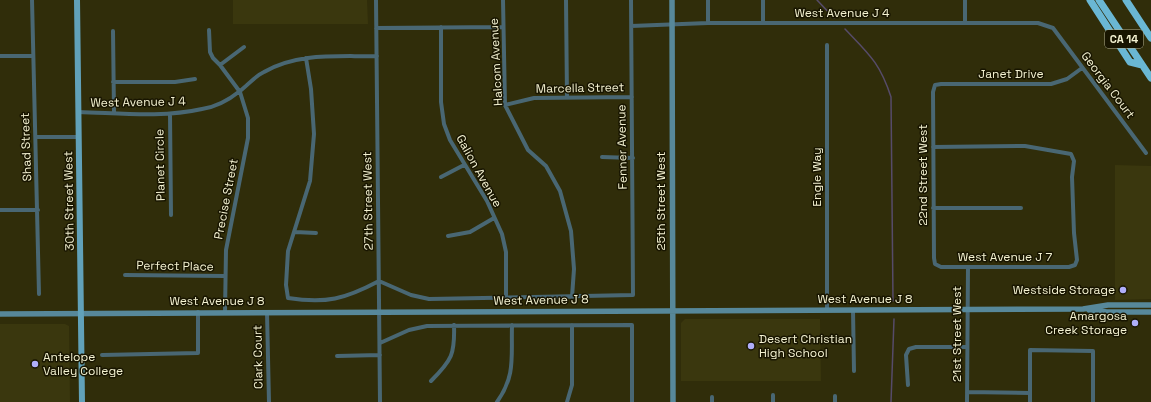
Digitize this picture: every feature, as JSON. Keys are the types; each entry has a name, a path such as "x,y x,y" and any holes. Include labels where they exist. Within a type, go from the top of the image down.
{"highway":[{"path":"1090,0 1130,62 1142,65"},
{"name":"CA 14","path":"1099,0 1151,78"},
{"name":"CA 14","path":"1127,0 1151,38"}],"main road":[{"name":"30th Street West","path":"77,0 82,402"}],"street":[{"name":"Shad Street","path":"32,0 39,294"},
{"name":"27th Street West","path":"376,0 380,402"},
{"name":"Halcom Avenue","path":"503,0 505,105 528,150 546,166 560,191 571,231 574,269 572,297"},
{"path":"566,0 567,98"},
{"name":"Fenner Avenue","path":"572,297 633,295 631,0"},
{"name":"25th Street West","path":"672,0 673,402"},
{"path":"708,0 708,23"},
{"path":"763,0 763,23"},
{"path":"965,0 965,23"},
{"name":"West Avenue J 4","path":"631,26 708,23 1038,23 1053,28"},
{"name":"Galion Avenue","path":"441,27 441,102 444,124 450,140 486,201 502,234 506,252 506,298"},
{"path":"376,28 503,27"},
{"name":"Georgia Court","path":"1053,28 1146,153"},
{"name":"Precise Street","path":"209,30 210,52 240,92 248,118 248,138 226,250 225,312"},
{"path":"113,31 114,113"},
{"name":"Engle Way","path":"827,45 827,310"},
{"path":"220,65 244,47"},
{"path":"0,56 33,56"},
{"name":"West Avenue J 4","path":"78,112 170,114 203,109 223,102 240,92 263,72 290,61 306,58 377,56"},
{"path":"306,58 311,89 314,134 310,181 288,251 286,285 288,298 300,300 336,300 353,295 379,281 411,295 429,299 572,297"},
{"name":"Janet Drive","path":"935,86 1051,84 1067,79 1082,68"},
{"path":"113,82 175,82 195,79"},
{"name":"22nd Street West","path":"935,86 933,92 933,208 935,264"},
{"name":"Marcella Street","path":"505,105 534,98 632,97"},
{"name":"Planet Circle","path":"170,114 171,215"},
{"path":"36,138 79,137"},
{"name":"West Avenue J 7","path":"933,147 1025,146 1071,154 1074,161 1072,177 1074,233 1077,260 1075,265 1069,267 940,267 935,264"},
{"path":"602,157 632,158"},
{"path":"441,177 464,165"},
{"path":"933,208 1021,208"},
{"path":"0,210 38,210"},
{"path":"448,236 470,232 494,218"},
{"path":"295,232 316,233"},
{"name":"21st Street West","path":"967,402 968,267"},
{"name":"Perfect Place","path":"126,275 225,276"},
{"name":"West Avenue J 8","path":"1083,309 1108,305 1151,305"},
{"name":"West Avenue J 8","path":"0,314 967,309 1083,309 1107,312 1151,312"},
{"path":"853,310 854,370"},
{"path":"102,355 198,353 198,312"},
{"name":"Clark Court","path":"267,312 269,402"},
{"path":"431,380 445,367 454,349 454,325"},
{"path":"497,402 506,389 511,375 512,325"},
{"path":"567,402 572,385 572,325"},
{"path":"380,343 409,330 427,326 632,325 632,402"},
{"path":"908,385 906,355 909,349 916,347 967,347"},
{"path":"1030,402 1030,350 1093,351 1093,402"},
{"path":"337,356 380,355"},
{"path":"967,392 1030,393"},
{"path":"773,396 773,402"},
{"path":"835,396 835,402"}],"shaded area":[{"path":"233,0 367,0 368,24 233,24"},
{"path":"1115,165 1151,166 1151,299 1115,300"},
{"name":"Desert Christian High School","path":"685,319 820,319 821,381 681,381 681,323"},
{"name":"Antelope Valley College","path":"0,324 65,324 69,326 70,402 0,402"}],"waterway":[{"path":"817,0 834,18"},
{"path":"845,29 861,45 878,67 891,97 893,301"},
{"path":"891,402 894,319"}],"place":[{"name":"Westside Storage","path":"1123,290"},
{"name":"Amargosa Creek Storage","path":"1135,323"},
{"name":"Desert Christian High School","path":"751,346"},
{"name":"Antelope Valley College","path":"35,364"}]}
